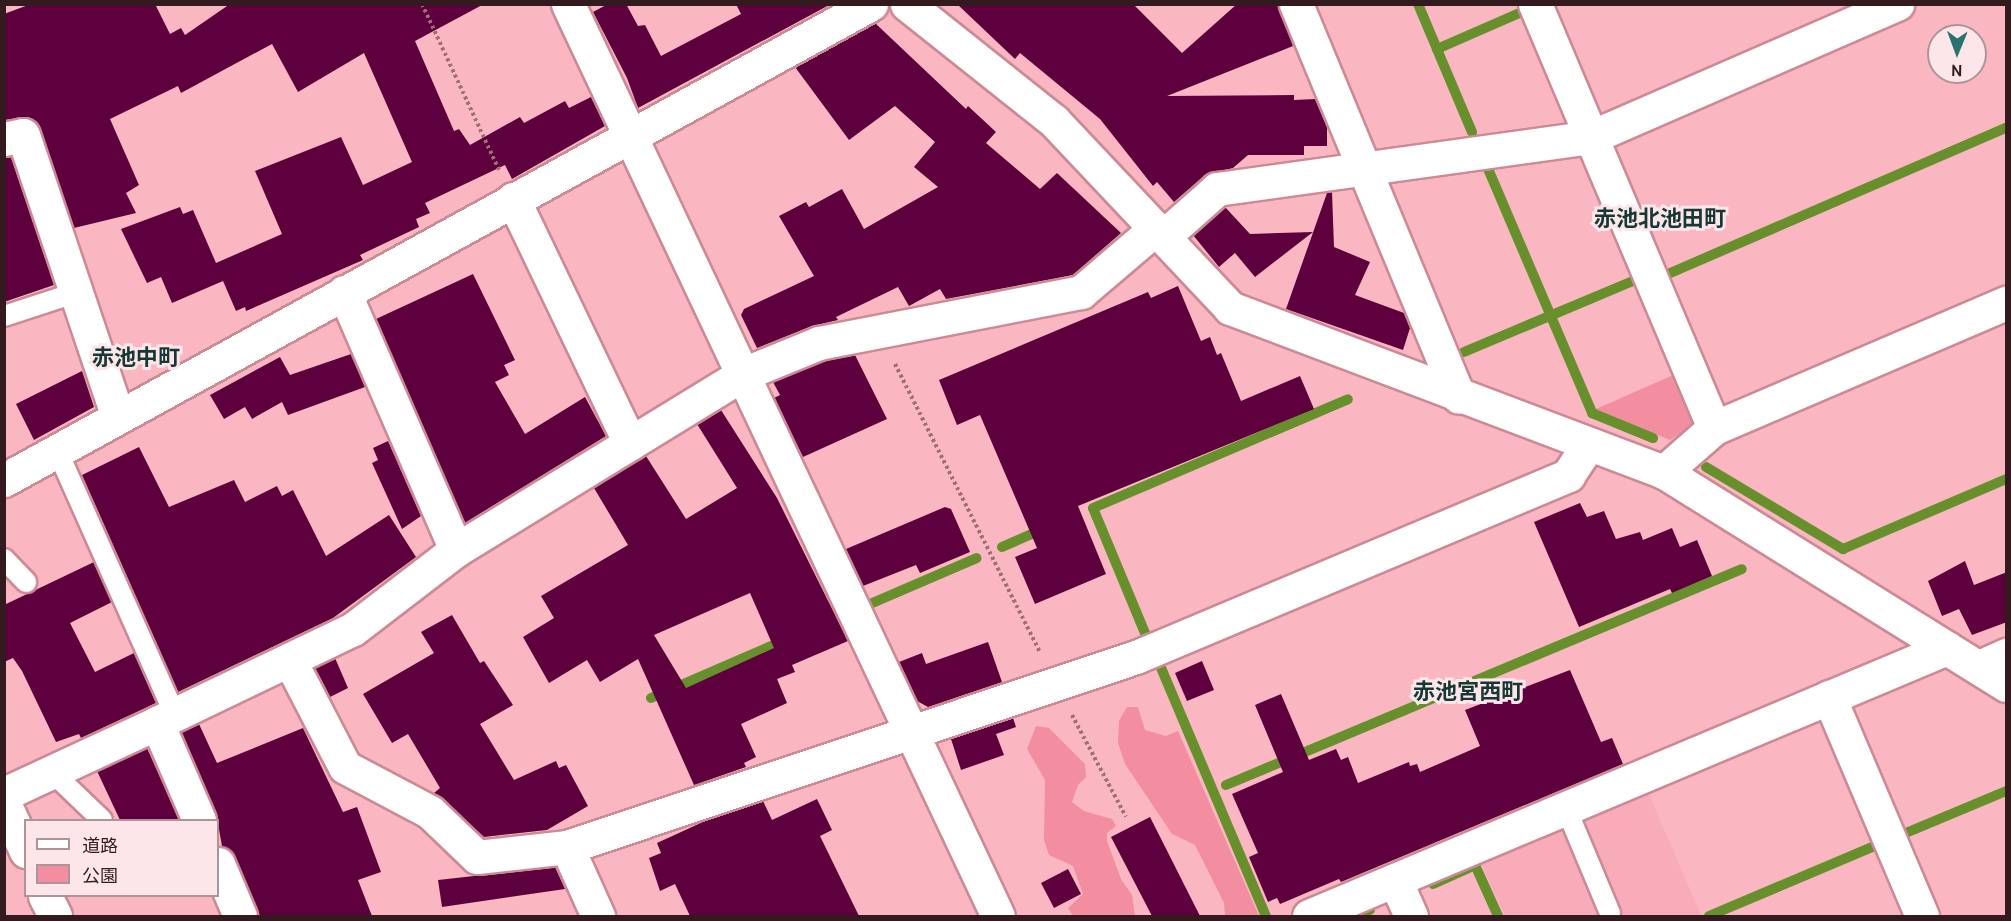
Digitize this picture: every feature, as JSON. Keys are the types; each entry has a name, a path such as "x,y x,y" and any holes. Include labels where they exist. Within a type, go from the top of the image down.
{"street":[{"path":"568,4 998,916"},
{"path":"4,480 117,415 872,4"},
{"path":"907,4 1054,121 1230,308 1459,397 1664,472 1947,648 1993,661 2007,685"},
{"path":"1296,4 1459,397"},
{"path":"1535,4 1713,428"},
{"path":"4,794 290,661 353,629 456,550 743,374 819,343 1082,292 1217,189 1591,137 1897,4"},
{"path":"4,139 23,135 78,292 117,415"},
{"path":"513,200 630,443"},
{"path":"344,292 456,550"},
{"path":"1664,472 1713,428 2007,303"},
{"path":"290,661 345,767 430,812 477,857 567,847 1136,657 1568,475 1589,444"},
{"path":"1310,916 1947,648"},
{"path":"1829,698 1922,916"},
{"path":"166,719 199,819"},
{"path":"4,804 24,847"},
{"path":"567,847 598,916"},
{"path":"219,866 240,916"},
{"path":"1395,880 1411,916"},
{"path":"46,897 55,916"}],"lane":[{"path":"4,316 78,292"},
{"path":"57,450 166,719"},
{"path":"4,559 26,582"},
{"path":"52,772 101,819"},
{"path":"1566,808 1610,913"}],"path":[{"path":"422,4 513,200"},
{"path":"878,331 1126,817"}],"shaded area":[{"path":"1648,792 1701,915 1505,916 1480,861"}],"green space":[{"path":"1680,372 1694,419 1691,426 1670,440 1596,409"},
{"path":"1127,707 1138,707 1145,730 1166,736 1178,731 1259,916 1225,916 1224,903 1195,845 1172,834 1125,764 1118,743 1119,721"},
{"path":"1036,726 1049,728 1085,764 1086,777 1078,785 1072,802 1084,811 1112,819 1116,826 1107,833 1107,841 1121,879 1132,895 1135,916 1073,916 1068,908 1083,894 1073,866 1049,855 1044,840 1045,780 1027,749"}],"building":[{"path":"31,4 155,4 170,34 181,28 185,35 230,4 484,4 415,41 454,131 459,129 470,145 520,117 524,123 565,101 569,108 591,97 605,126 512,179 505,165 425,203 430,213 416,219 419,227 360,255 363,260 246,311 245,307 236,311 223,281 172,303 161,277 147,283 121,229 180,207 183,214 193,210 216,263 282,234 255,171 341,137 363,185 412,162 364,53 298,92 272,44 181,93 178,86 110,119 139,185 126,193 136,213 74,228 36,122 28,117 4,120 4,14"},
{"path":"608,4 626,4 638,26 645,25 661,56 741,14 736,4 831,4 638,108 627,78 593,12"},
{"path":"957,4 1133,4 1182,53 1237,4 1278,4 1293,46 1167,96 1294,95 1294,100 1315,99 1327,127 1327,146 1304,146 1304,155 1248,155 1233,168 1205,175 1174,202 1157,182 1153,186 1100,119 1020,53 1015,59"},
{"path":"875,23 966,109 968,106 996,132 986,143 1040,189 1057,173 1121,233 1073,275 946,299 940,289 909,306 898,287 836,317 838,320 812,326 757,348 741,315 744,309 814,276 779,216 806,202 809,207 842,189 864,229 938,187 914,167 935,142 895,106 849,140 795,67"},
{"path":"4,157 11,157 54,285 4,302"},
{"path":"1332,192 1334,247 1370,262 1355,295 1404,313 1410,328 1403,350 1286,309 1327,193"},
{"path":"1225,207 1250,234 1313,232 1255,277 1235,253 1219,267 1193,235"},
{"path":"473,274 515,360 504,365 509,375 495,382 525,434 585,397 606,436 465,523 376,319"},
{"path":"1178,286 1201,341 1210,337 1217,355 1221,353 1241,401 1300,376 1314,409 1078,506 1106,574 1035,604 1015,557 1037,548 980,415 957,425 939,380 1148,292 1151,298"},
{"path":"351,354 365,387 288,415 282,402 252,419 245,407 224,419 210,395 280,357 290,375"},
{"path":"855,355 887,419 803,457 774,398 780,395 773,382 824,361"},
{"path":"82,371 94,407 34,440 16,404"},
{"path":"721,410 777,498 848,641 792,665 795,672 777,679 787,703 741,724 756,757 744,763 746,767 694,785 638,659 600,682 587,660 549,683 523,637 554,618 541,596 628,545 594,488 646,456 686,519 737,488 697,424","holes":["750,593 774,648 686,688 654,635"]},
{"path":"388,441 421,516 402,529 372,463 378,460 373,448"},
{"path":"139,447 169,507 234,480 245,502 277,486 282,496 293,490 326,556 389,515 416,557 333,618 178,692 82,475"},
{"path":"1580,503 1587,517 1604,511 1616,539 1640,532 1643,540 1672,528 1680,547 1697,540 1712,576 1672,593 1670,589 1579,627 1534,522"},
{"path":"945,507 951,509 970,552 920,573 916,565 863,586 846,549"},
{"path":"1965,561 1974,585 2007,572 2007,622 1972,635 1959,609 1942,616 1928,581"},
{"path":"94,562 112,602 70,623 95,672 134,653 156,703 81,738 79,734 56,742 22,671 13,658 4,662 4,605"},
{"path":"452,615 480,663 484,661 513,705 480,724 514,780 556,761 559,768 566,765 588,806 547,830 484,837 434,793 440,788 408,734 392,743 363,694 434,653 421,632"},
{"path":"988,642 1002,682 928,707 917,701 899,662 922,653 926,664"},
{"path":"335,658 348,688 330,697 315,668"},
{"path":"1202,661 1214,690 1187,701 1175,673"},
{"path":"1570,670 1601,742 1612,738 1623,764 1341,882 1339,879 1280,904 1277,898 1268,902 1249,857 1258,853 1232,794 1283,772 1255,705 1281,694 1309,760 1336,749 1341,760 1348,757 1358,783 1409,762 1410,766 1417,764 1420,772 1480,746 1465,710"},
{"path":"1013,718 1016,727 996,734 1004,755 961,770 951,739"},
{"path":"199,724 217,763 303,728 343,812 357,807 381,872 358,880 372,916 260,916 235,857 222,846 219,819 181,732"},
{"path":"147,748 179,819 120,819 97,771"},
{"path":"817,799 832,830 820,836 859,916 690,916 675,884 660,891 649,858 661,853 657,843 705,821 763,801 772,820"},
{"path":"1150,817 1200,916 1152,916 1111,837"},
{"path":"555,867 565,889 442,907 438,880"},
{"path":"1068,869 1081,894 1054,908 1041,883"}],"waterway":[{"path":"1418,4 1437,49"},
{"path":"1472,132 1437,49 1524,11"},
{"path":"1668,274 2006,128"},
{"path":"1486,164 1592,413 1653,438"},
{"path":"1464,352 1638,279 1641,284"},
{"path":"1145,633 1093,508 1348,399"},
{"path":"1706,467 1843,549 2006,479"},
{"path":"1002,547 1043,529"},
{"path":"870,604 977,558"},
{"path":"1226,785 1742,569"},
{"path":"651,698 785,640"},
{"path":"1159,663 1266,916"},
{"path":"1901,835 2006,791"},
{"path":"1709,916 1877,845"},
{"path":"1433,884 1475,865 1498,916"},
{"path":"1354,916 1370,910"}],"district":[{"name":"赤池北池田町","path":"1660,219"},
{"name":"赤池中町","path":"136,358"},
{"name":"赤池宮西町","path":"1468,692"}]}
